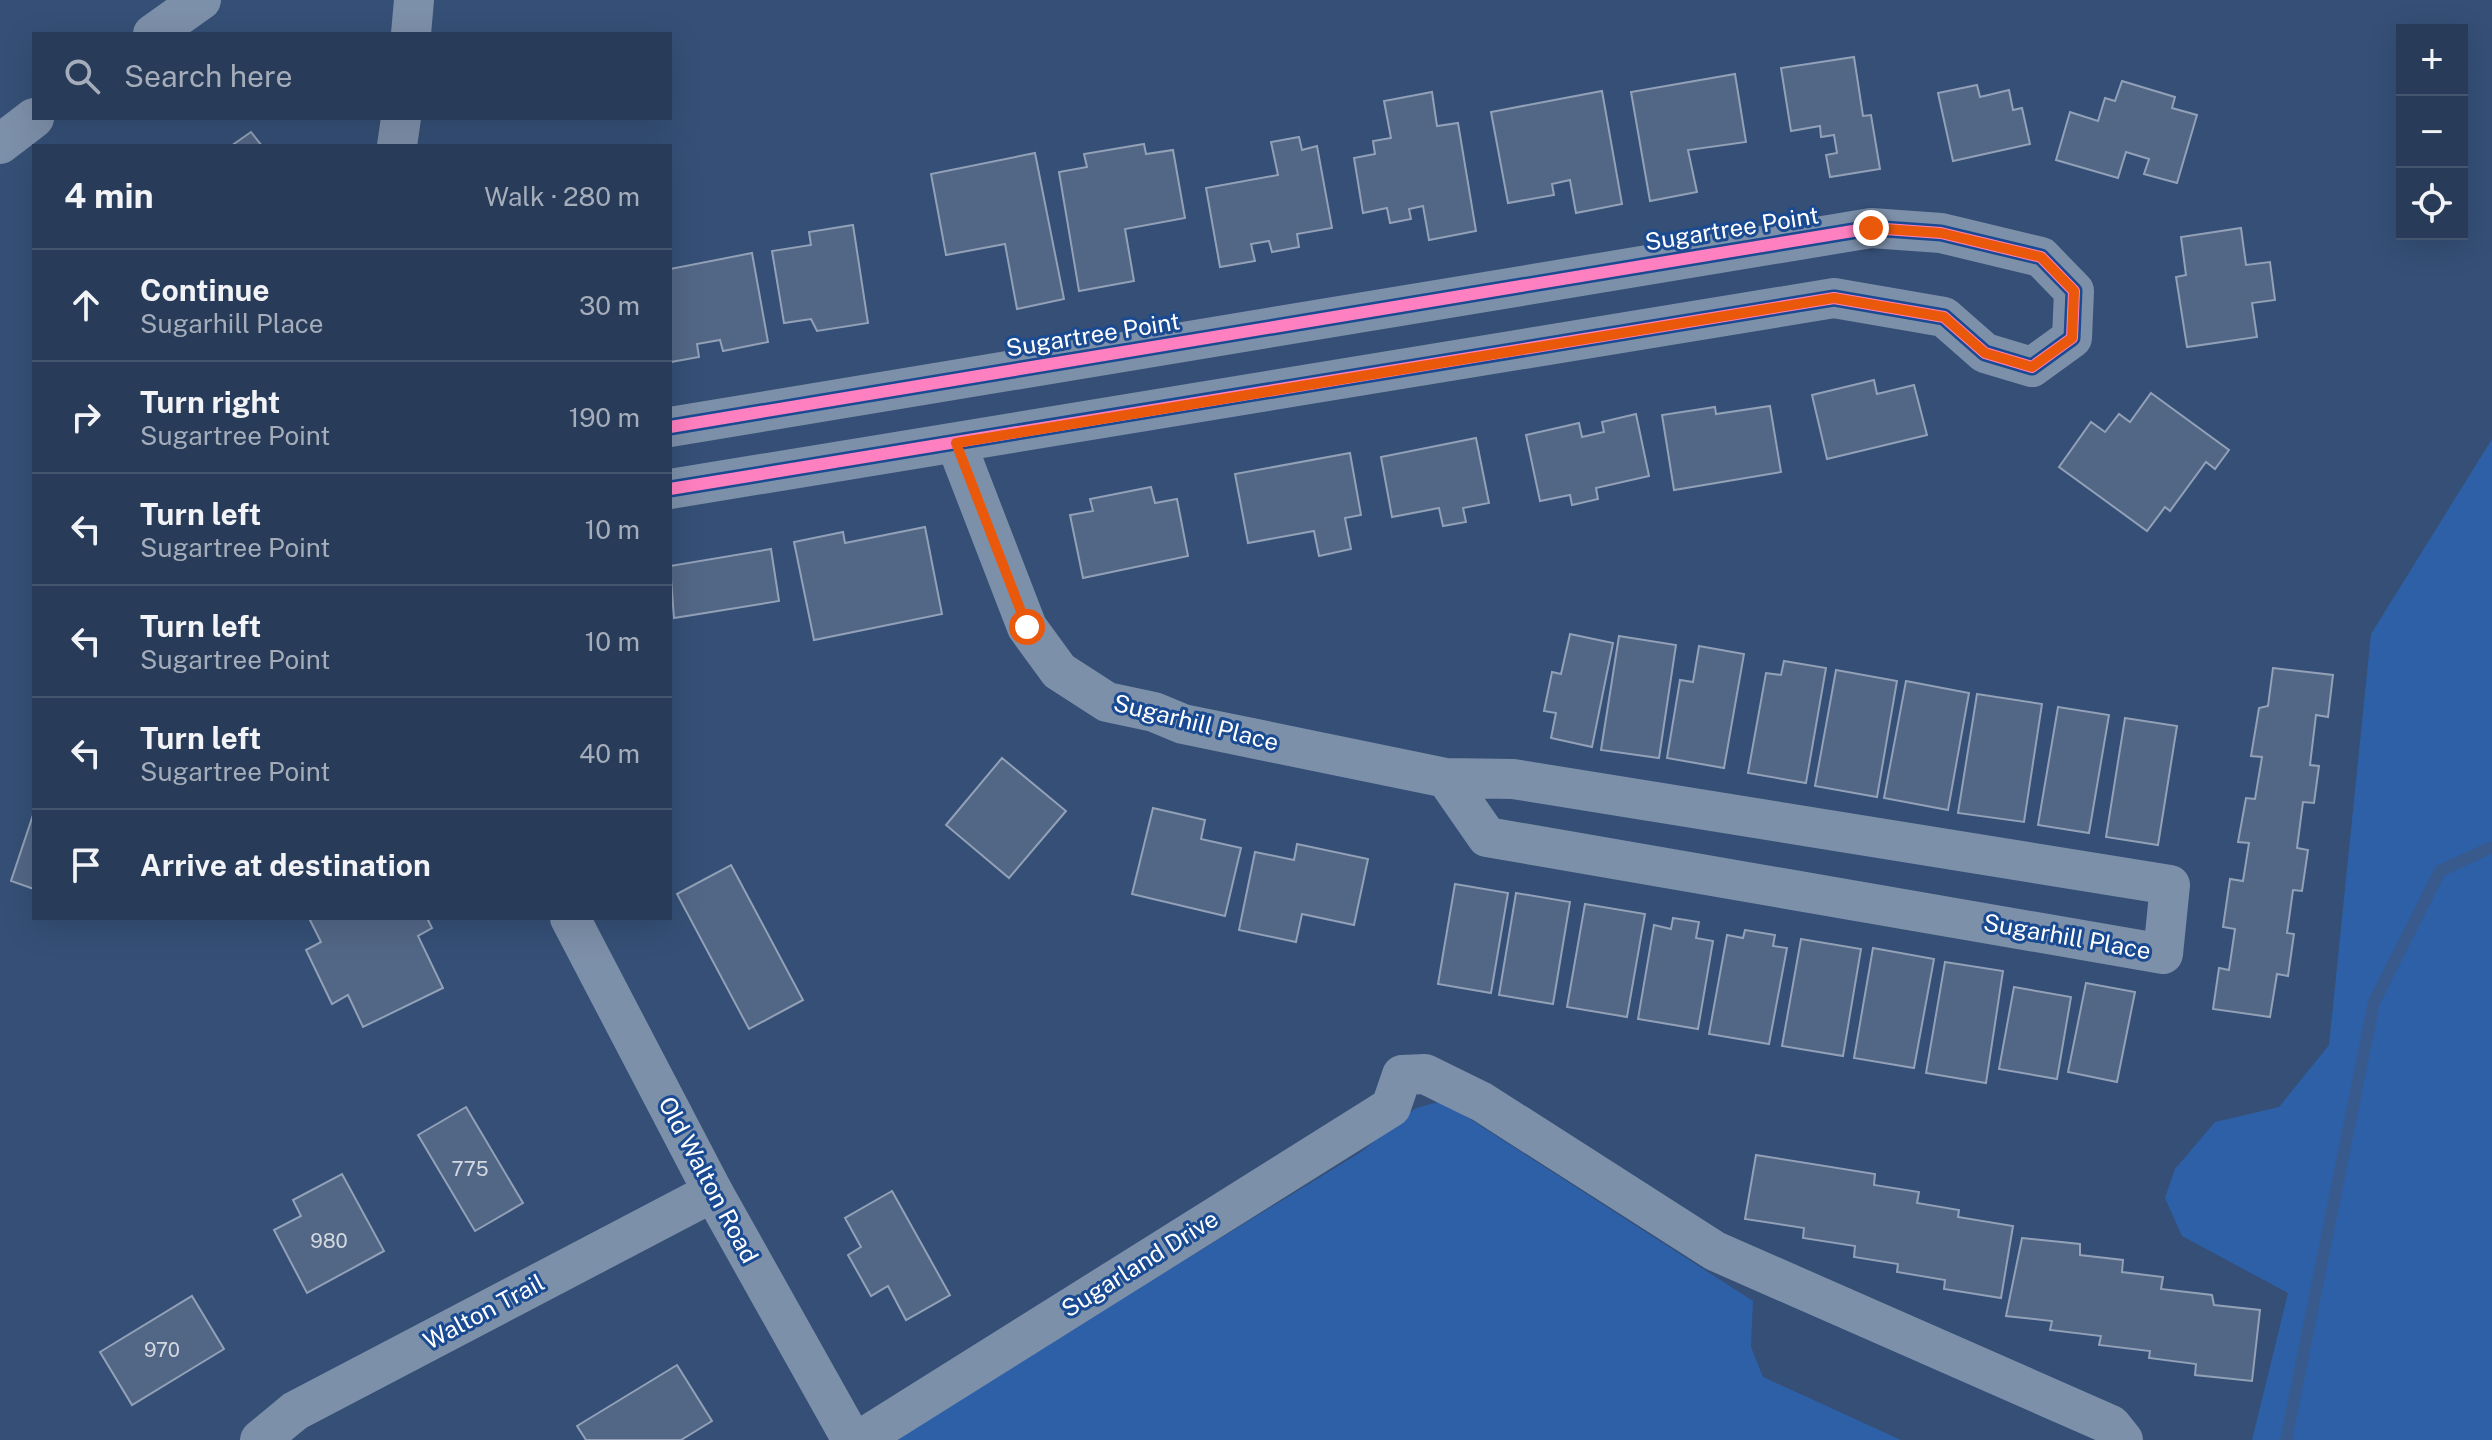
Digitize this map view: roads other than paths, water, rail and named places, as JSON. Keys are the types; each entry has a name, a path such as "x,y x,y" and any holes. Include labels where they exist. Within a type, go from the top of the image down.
{"street":[{"path":"156,32 201,0"},
{"path":"411,32 414,0"},
{"path":"0,144 32,120"},
{"path":"397,144 401,120"},
{"name":"Sugartree Point","path":"672,427 1871,228 1941,233 2041,257 2074,291 2072,338 2032,367 1985,353 1944,317 1834,298 672,489"},
{"name":"Sugarhill Place","path":"956,443 1027,627 1059,671 1107,702 1154,712 1183,724 1446,778 1513,779 2170,885 2163,954 1487,837 1446,778"},
{"name":"Old Walton Road","path":"571,920 713,1192 852,1440"},
{"name":"Sugarland Drive","path":"860,1440 1391,1107 1402,1075 1425,1074 1482,1102 1715,1251 2111,1425 2123,1440"},
{"name":"Walton Trail","path":"260,1440 295,1411 713,1192"}],"waterway":[{"path":"2286,1440 2374,1002 2440,871 2492,847"}]}
